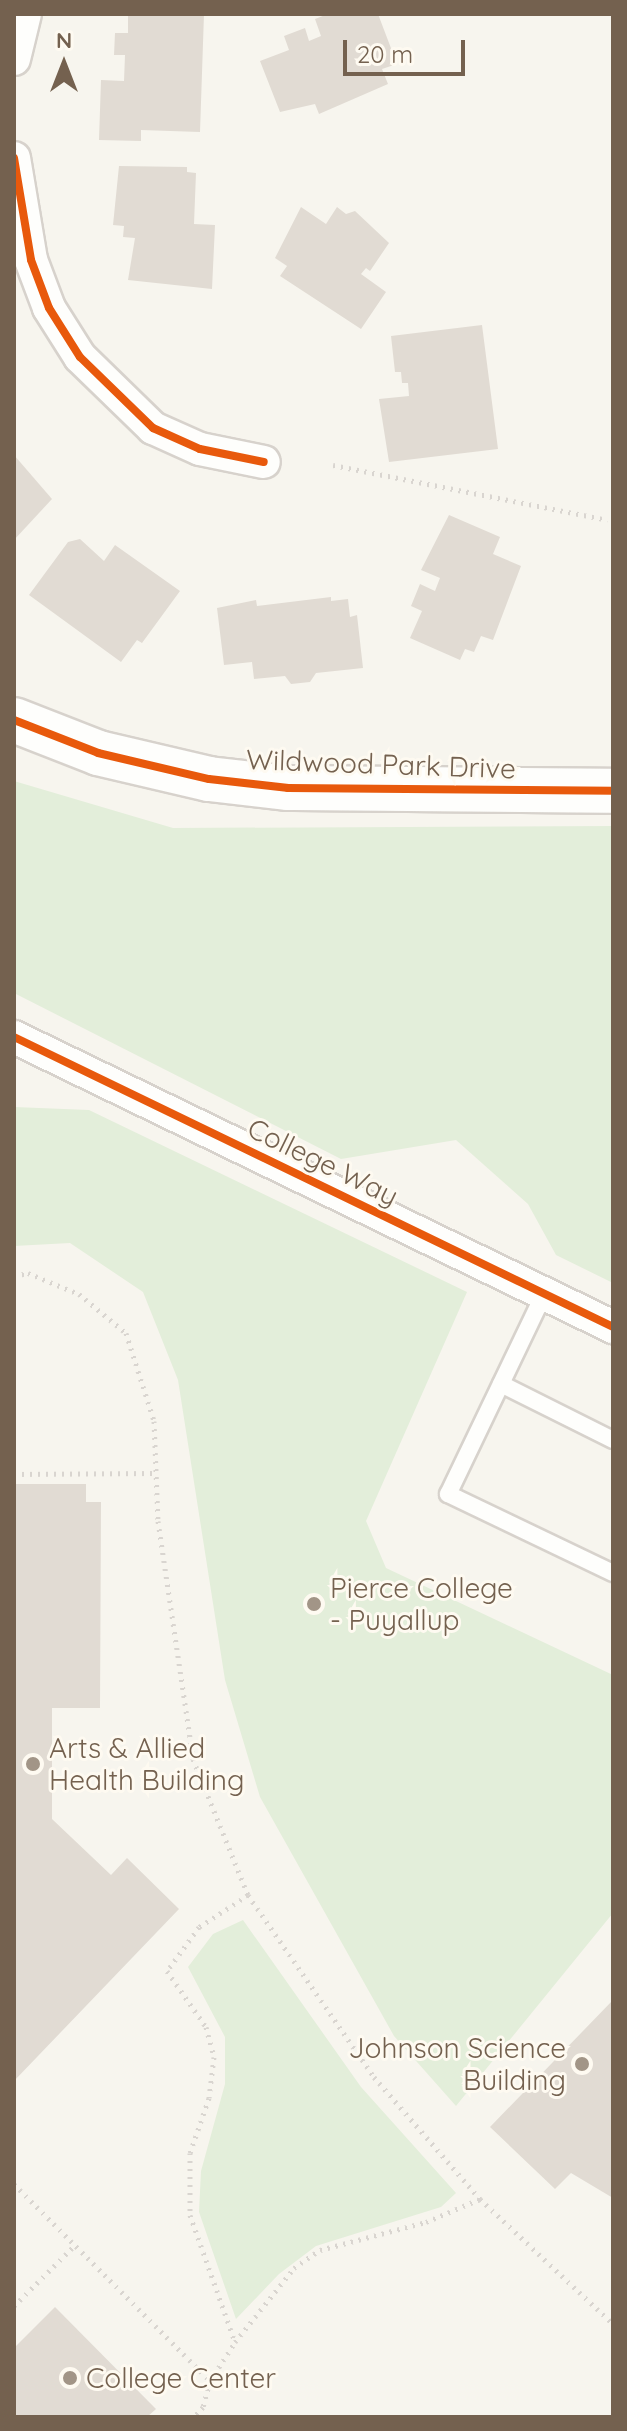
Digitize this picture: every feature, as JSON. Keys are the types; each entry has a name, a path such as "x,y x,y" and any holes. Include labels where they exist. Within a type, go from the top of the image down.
{"street":[{"path":"14,59 25,14"},
{"path":"14,158 31,260 49,308 80,357 153,428 200,449 264,462"},
{"name":"Wildwood Park Drive","path":"14,720 98,753 209,779 288,788 613,791"},
{"name":"College Way","path":"14,1037 613,1327"}],"lane":[{"path":"544,1294 448,1494 613,1573"},
{"path":"501,1384 613,1440"}],"path":[{"path":"333,465 608,520"},
{"path":"14,1276 28,1273 79,1294 126,1333 154,1421 169,1616 193,1759 248,1895 374,2077 480,2199 613,2324"},
{"path":"14,1474 156,1473"},
{"path":"235,2342 190,2215 190,2153 209,2098 214,2057 206,2027 167,1971 199,1927 248,1895"},
{"path":"14,2184 210,2381"},
{"path":"194,2417 203,2407 210,2381 235,2342 294,2268 320,2250 426,2222 480,2199"},
{"path":"14,2306 75,2245"}],"green space":[{"path":"14,781 173,828 613,826 613,1283 556,1255 528,1204 456,1140 341,1159 14,993"},
{"path":"14,1107 89,1110 467,1292 366,1521 386,1568 613,1675 613,1913 456,2106 394,2036 260,1797 225,1680 178,1380 143,1292 70,1243 14,1246"},
{"path":"243,1920 361,2087 456,2193 441,2207 316,2246 279,2274 236,2319 199,2212 201,2171 225,2084 225,2037 188,1967 213,1934"}],"building":[{"path":"128,14 204,14 200,132 141,130 141,141 99,140 101,80 124,81 125,55 114,55 115,33 128,33"},
{"path":"328,14 378,14 397,64 382,69 388,84 319,114 315,104 280,112 260,61 289,50 284,36 305,28 309,41 321,36 315,19"},
{"path":"119,166 187,167 187,172 196,173 194,224 215,225 212,289 128,280 135,238 123,237 124,226 113,225"},
{"path":"301,207 326,224 337,207 346,214 355,211 389,243 370,271 366,268 361,274 386,292 361,329 280,276 287,266 275,258"},
{"path":"482,325 498,449 389,462 379,399 409,396 408,383 402,383 401,372 395,372 391,336"},
{"path":"14,455 52,499 14,540"},
{"path":"449,515 500,537 493,554 521,566 493,640 481,636 474,652 465,649 460,660 410,638 422,611 411,606 420,584 435,591 440,578 421,570"},
{"path":"80,539 104,561 115,545 180,591 142,643 137,640 121,662 29,595 68,542"},
{"path":"331,597 331,601 348,599 350,617 357,615 363,668 316,673 310,682 291,684 285,676 254,679 252,662 224,665 217,608 256,600 257,606"},
{"name":"Arts & Allied Health Building","path":"14,1484 86,1484 86,1502 101,1502 100,1708 52,1708 52,1819 111,1875 127,1858 179,1909 14,2081"},
{"name":"Johnson Science Building","path":"613,2000 613,2198 571,2173 555,2189 490,2127"},
{"name":"College Center","path":"55,2307 156,2409 147,2417 14,2417 14,2348"}],"cycle path":[{"path":"14,158 31,260 49,308 80,357 153,428 200,449 264,462"},
{"path":"14,720 98,753 209,779 288,788 613,791"},
{"path":"14,1037 613,1327"}],"place":[{"name":"Pierce College - Puyallup","path":"314,1604"},
{"name":"Arts & Allied Health Building","path":"33,1764"},
{"name":"Johnson Science Building","path":"582,2064"},
{"name":"College Center","path":"70,2378"}]}
